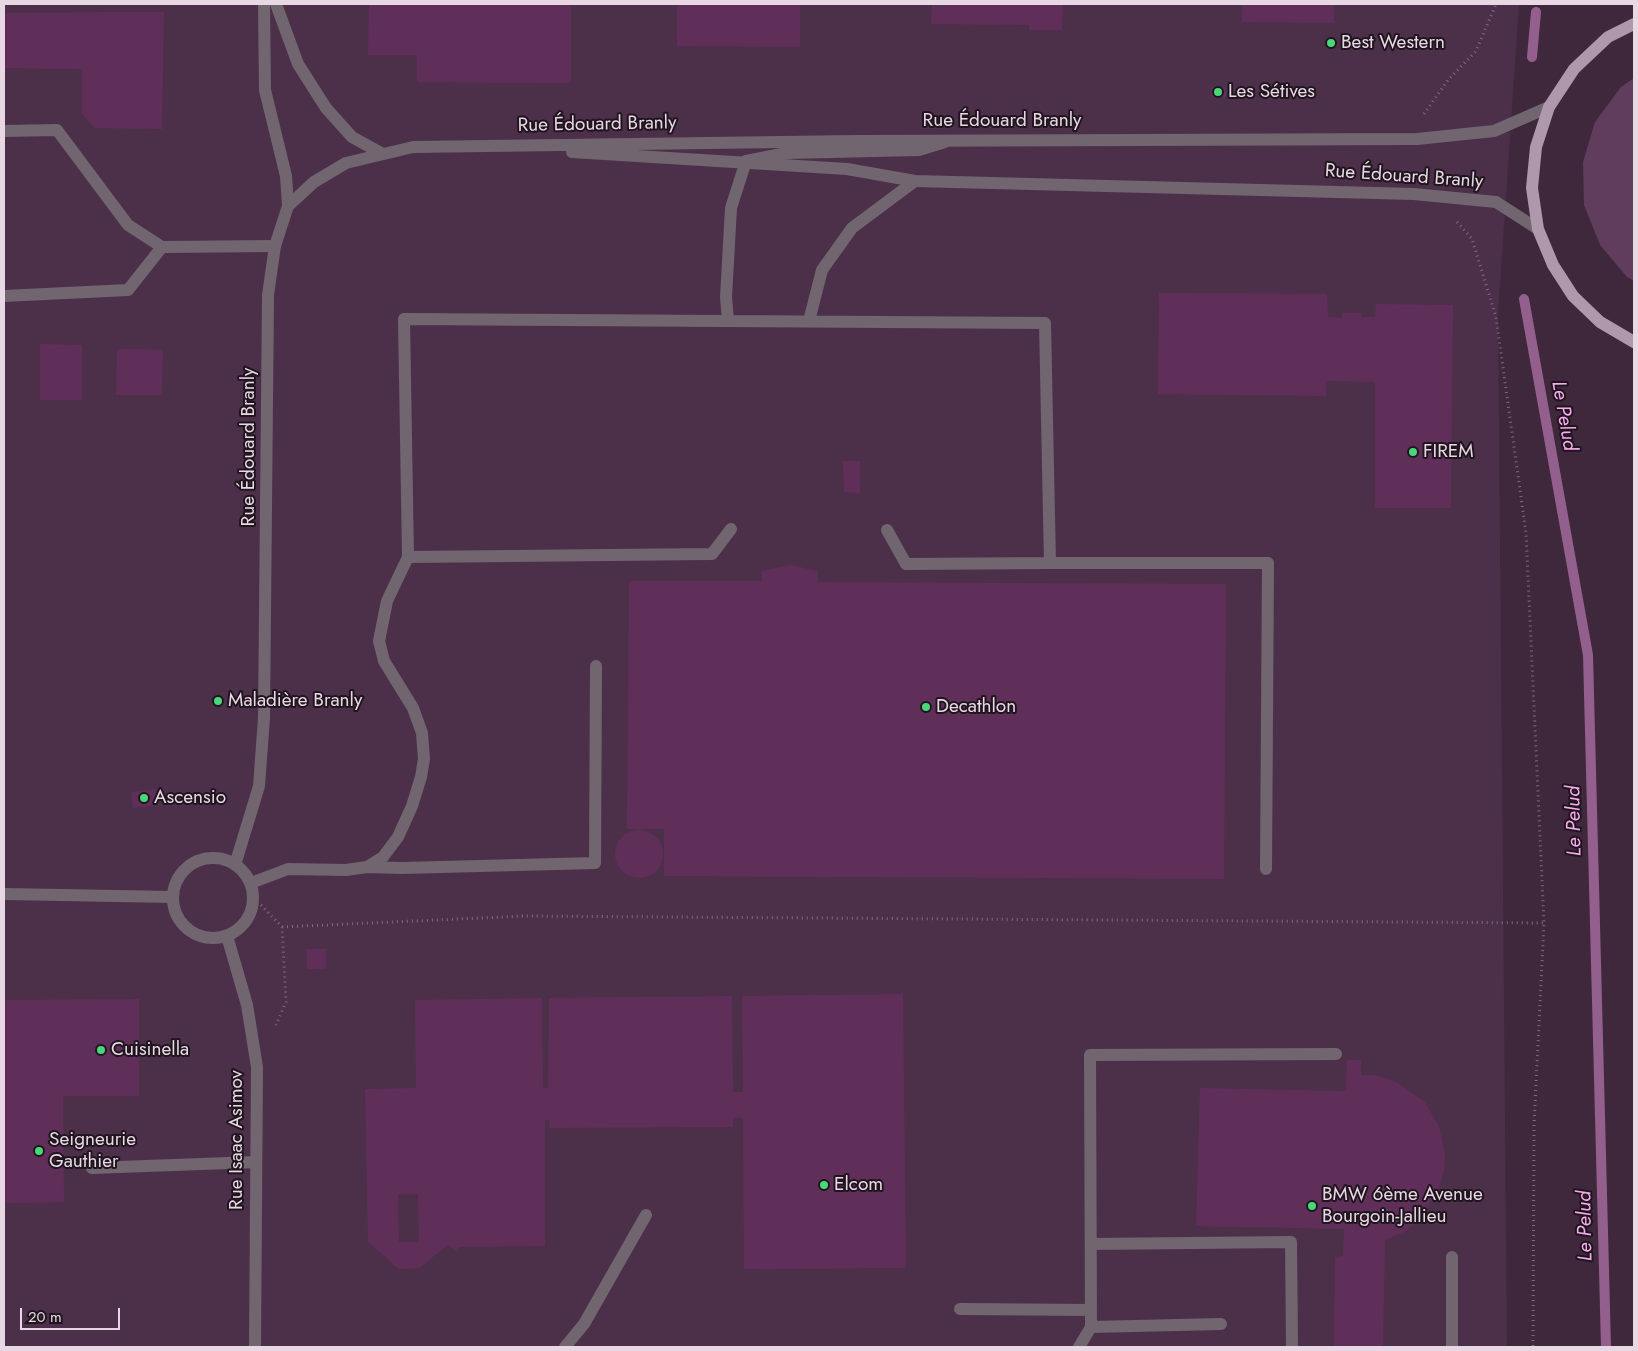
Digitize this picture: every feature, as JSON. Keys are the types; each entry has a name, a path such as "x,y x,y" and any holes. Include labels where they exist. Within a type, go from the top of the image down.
{"main road":[{"path":"1634,24 1608,37 1574,68 1549,108 1536,147 1532,188 1538,229 1553,265 1573,296 1600,322 1634,342"}],"street":[{"path":"264,4 265,90 286,176 288,206"},
{"path":"276,4 298,64 326,108 352,137 381,153"},
{"name":"Rue Édouard Branly","path":"235,865 259,786 264,718 268,295 276,246 288,206 314,182 346,163 381,153 413,147 450,145 950,140 1416,139 1494,131 1549,108"},
{"path":"4,131 56,130 128,225 162,247 276,246"},
{"path":"728,321 726,297 731,208 746,161 787,153 919,150 950,140"},
{"name":"Rue Édouard Branly","path":"450,145 746,161 847,169 916,181 1414,194 1496,202 1538,229"},
{"path":"809,322 822,270 852,228 916,181"},
{"path":"4,296 128,290 162,247"},
{"path":"367,867 383,857 398,837 412,806 421,777 424,759 422,733 413,708 384,661 379,641 387,601 408,557 404,319 1045,323 1050,563"},
{"path":"408,557 712,554 731,529"},
{"path":"887,530 906,564 1268,562 1266,869"},
{"path":"252,890 288,869 346,870 367,867 402,868 595,862 596,666"},
{"path":"212,858 224,860 235,865 252,890 252,908 247,920 238,930 227,936 201,937 190,930 178,916 174,897 176,885 181,875 190,866 201,860 212,858"},
{"path":"4,894 174,897"},
{"name":"Rue Isaac Asimov","path":"227,936 246,1005 257,1067 256,1347"},
{"path":"1080,1347 1091,1326 1090,1055 1336,1054"},
{"path":"92,1168 256,1162"},
{"path":"565,1347 584,1324 646,1214"},
{"path":"1091,1244 1291,1242 1292,1347"},
{"path":"1452,1256 1452,1347"},
{"path":"960,1309 1091,1310"},
{"path":"1091,1326 1221,1324"}],"path":[{"path":"1419,120 1448,80 1476,51 1496,4"},
{"path":"1449,222 1457,222 1472,239 1496,317 1524,524 1544,923 1534,1125 1533,1347"},
{"path":"252,890 282,927 286,1002 275,1027"},
{"path":"282,927 525,916 1544,923"}],"shaded area":[{"path":"4,4 1519,4 1498,313 1507,1347 4,1347"},
{"path":"1634,78 1634,281 1627,277 1600,245 1584,205 1583,162 1595,122 1621,87"}],"building":[{"path":"369,4 571,4 571,83 417,82 417,55 368,55"},
{"path":"677,4 800,4 800,47 677,46"},
{"path":"932,4 1063,4 1062,30 1029,30 1029,25 931,24"},
{"path":"1242,4 1334,4 1334,23 1242,22"},
{"path":"164,12 162,129 95,128 82,114 82,69 4,68 4,13"},
{"name":"Les Sétives","path":"1211,87 1226,87 1226,97 1211,97"},
{"name":"FIREM","path":"1159,293 1327,294 1328,317 1342,318 1342,313 1361,313 1361,317 1375,317 1376,304 1453,305 1451,508 1375,508 1375,382 1326,381 1326,396 1158,394"},
{"path":"40,344 82,345 82,400 40,400"},
{"path":"117,349 163,350 162,395 116,395"},
{"path":"843,461 860,461 860,493 844,492"},
{"name":"Decathlon","path":"790,565 818,571 818,582 1226,584 1224,879 664,876 664,829 627,829 629,581 762,581 761,571"},
{"name":"Ascensio","path":"155,789 157,805 133,808 131,792"},
{"path":"639,830 648,832 656,837 661,845 663,854 661,863 656,871 648,876 639,878 630,876 622,871 617,863 615,854 617,845 622,837 630,832"},
{"path":"307,949 326,949 326,969 307,969"},
{"name":"Elcom","path":"903,994 906,1268 744,1269 743,1118 733,1118 733,1127 549,1128 549,1120 545,1120 545,1246 459,1247 457,1252 448,1245 419,1268 399,1269 368,1242 365,1089 416,1088 415,1000 542,998 543,1088 548,1088 549,998 732,996 733,1092 743,1092 742,996","holes":["398,1194 418,1194 419,1242 399,1242"]},
{"path":"139,999 139,1096 63,1096 64,1202 4,1203 4,1000"},
{"name":"BMW 6ème Avenue Bourgoin-Jallieu","path":"1347,1060 1361,1060 1361,1075 1375,1075 1395,1081 1424,1101 1439,1126 1445,1155 1444,1170 1439,1188 1421,1218 1406,1231 1385,1240 1383,1347 1334,1347 1335,1257 1343,1256 1344,1229 1196,1226 1200,1088 1346,1091"}],"waterway":[{"path":"1532,57 1536,12"},
{"name":"Le Pelud","path":"1524,299 1588,655 1606,1347"}],"place":[{"name":"Best Western","path":"1331,43"},
{"name":"Les Sétives","path":"1218,92"},
{"name":"FIREM","path":"1413,452"},
{"name":"Maladière Branly","path":"218,701"},
{"name":"Decathlon","path":"926,707"},
{"name":"Ascensio","path":"144,798"},
{"name":"Cuisinella","path":"101,1050"},
{"name":"Seigneurie Gauthier","path":"39,1151"},
{"name":"Elcom","path":"824,1185"},
{"name":"BMW 6ème Avenue Bourgoin-Jallieu","path":"1312,1206"}]}
